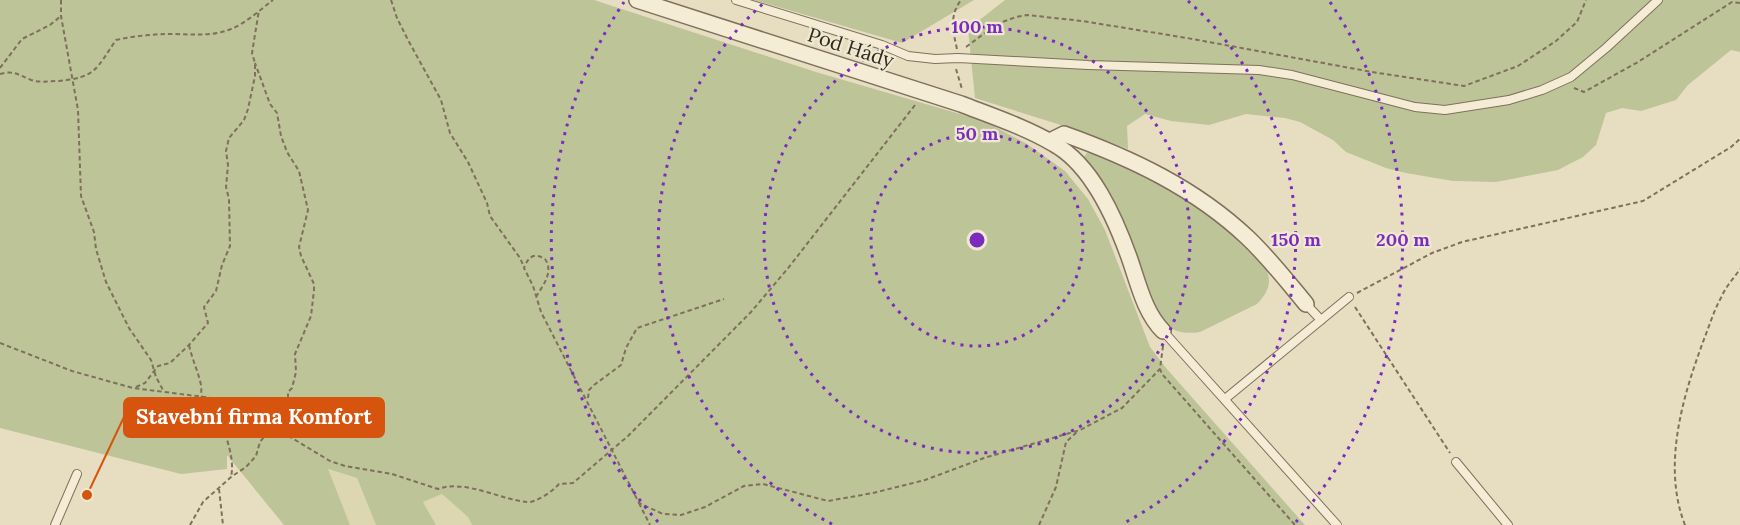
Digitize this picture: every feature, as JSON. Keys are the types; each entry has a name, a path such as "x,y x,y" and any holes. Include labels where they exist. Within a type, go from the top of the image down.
{"street":[{"name":"Pod Hády","path":"637,0 961,104 1050,141 1073,159 1099,192 1120,233 1148,312 1163,332"},
{"name":"Pod Hády","path":"1050,141 1064,134 1095,145 1132,160 1199,199 1248,238 1306,304"}],"lane":[{"path":"735,0 882,45 908,56 935,59 1259,70 1292,75 1415,107 1445,110 1509,100 1542,90 1571,77 1658,0"},
{"path":"1226,399 1349,297"},
{"path":"1306,304 1322,320"},
{"path":"1163,332 1226,399 1337,525"},
{"path":"1456,462 1505,522 1495,525"},
{"path":"55,525 77,474"}],"path":[{"path":"61,0 61,15 78,110 81,196 94,232 96,249 106,282 129,328 151,360 153,371 163,392"},
{"path":"0,74 18,73 41,82 86,77 96,69 116,40 136,36 172,34 205,36 224,32 240,25 273,0"},
{"path":"391,0 394,12 441,100 450,133 468,162 487,203 490,216 520,258 541,312 650,525"},
{"path":"961,0 954,11 952,25 958,53 997,24 1027,15 1082,21 1187,38 1372,72 1464,86 1518,66 1556,41 1577,22 1586,0"},
{"path":"1571,77 1573,87 1584,92 1638,62 1732,2 1740,3"},
{"path":"190,525 203,502 256,456 260,442 290,404 288,392 292,388 296,372 295,354 311,316 314,285 299,247 308,210 299,171 287,152 281,136 277,113 270,104 252,53 259,10"},
{"path":"0,68 22,39 50,25 61,15"},
{"path":"958,58 956,73 962,86 961,104"},
{"path":"133,388 145,383 158,366 170,363 208,324 204,307 216,291 230,246 226,151 229,138 244,120 249,109 255,63"},
{"path":"0,343 72,371 133,388 228,400 252,408 272,426 308,449 345,466 392,474 438,489 445,486 491,492 529,502 551,493 559,484 573,483 628,436 751,312 789,267 916,103 918,90"},
{"path":"1456,462 1349,297 1431,253 1462,242 1643,201 1731,147 1740,139"},
{"path":"524,268 527,260 537,255 545,259 548,264 548,273 536,297"},
{"path":"1685,525 1678,507 1674,463 1682,407 1698,355 1722,295 1740,269"},
{"path":"588,401 589,390 621,365 626,348 637,328 723,299"},
{"path":"1163,332 1160,369 1162,374 1295,525"},
{"path":"189,345 192,361 197,368 202,398 213,411 228,442 231,477"},
{"path":"639,503 663,514 681,515 705,507 744,486 763,484 828,501 925,480 984,458 1080,430 1122,408 1160,369"},
{"path":"1039,525 1056,487 1066,442 1080,430"},
{"path":"219,489 223,525"}],"shaded area":[{"path":"327,469 357,478 376,525 350,525"},
{"path":"442,494 468,517 472,525 436,525 423,502"}],"green space":[{"path":"0,0 594,0 816,72 984,121 1027,144 1065,171 1088,199 1105,230 1150,347 1305,525 472,525 468,517 442,494 423,502 436,525 376,525 357,478 328,469 350,525 284,525 227,455 227,469 181,474 0,428"},
{"path":"754,0 974,0 902,43"},
{"path":"1005,0 1740,0 1740,52 1731,50 1688,85 1676,100 1641,111 1622,108 1606,113 1596,145 1583,157 1558,170 1496,182 1453,181 1386,168 1346,152 1333,140 1300,122 1285,118 1246,114 1209,125 1171,121 1145,114 1127,126 1128,149 1080,131 975,98 968,29"},
{"path":"1088,152 1130,168 1158,183 1214,219 1238,238 1257,256 1267,271 1269,285 1261,300 1200,332 1182,332 1166,324 1152,303 1139,261 1119,214 1084,159"}],"place":[{"name":"Stavební firma Komfort","path":"87,495"}]}
